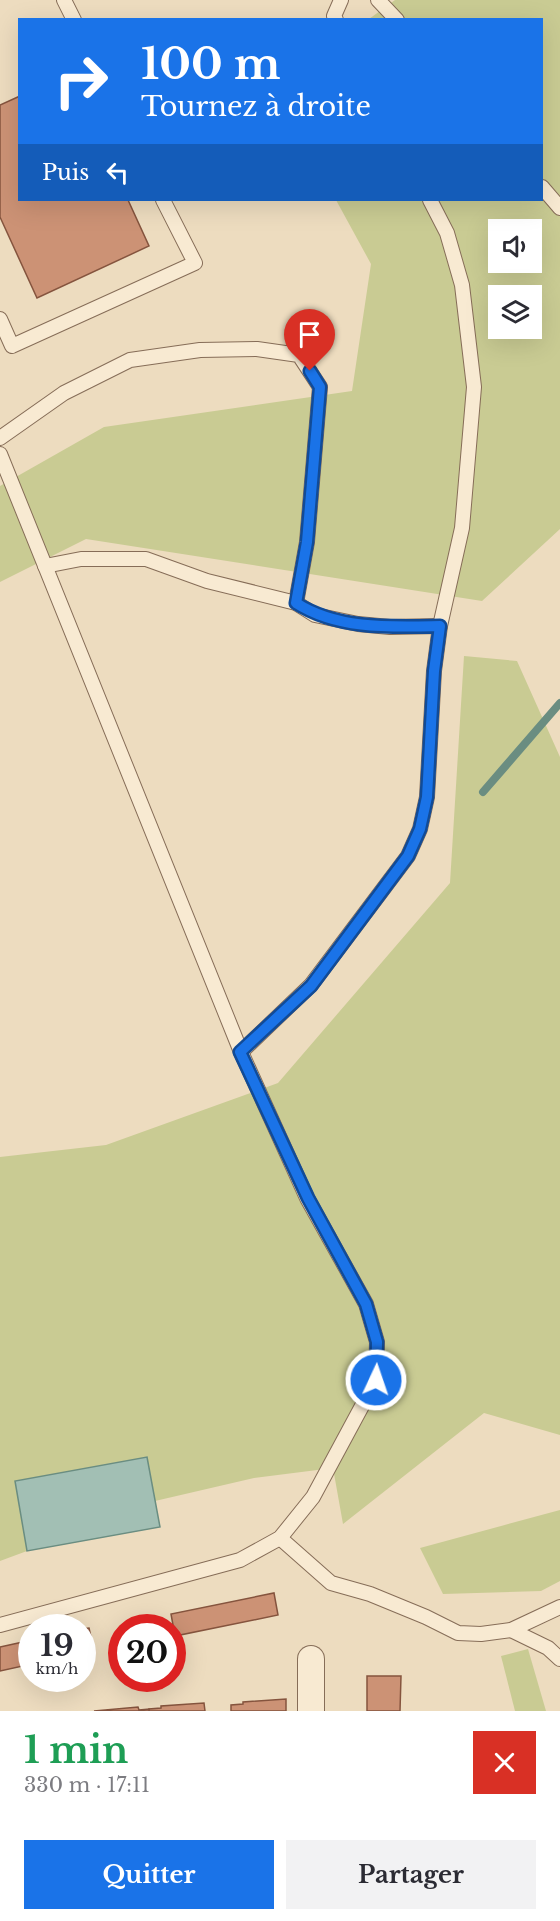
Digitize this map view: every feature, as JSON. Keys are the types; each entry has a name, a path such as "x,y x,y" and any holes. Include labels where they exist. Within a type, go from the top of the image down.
{"street":[{"path":"311,1659 311,1711"}],"lane":[{"path":"64,0 73,18"},
{"path":"335,18 341,0"},
{"path":"378,0 396,18"},
{"path":"543,188 560,208"},
{"path":"0,319 12,346 195,263 164,201"},
{"path":"240,1052 311,986 408,856 420,829 427,797 434,671 440,626 462,528 474,387 462,285 447,233 431,201"},
{"path":"0,438 64,393 130,360 200,350 257,349 299,355 320,387 307,542 296,603"},
{"path":"0,454 240,1052 308,1198 366,1304 377,1342 376,1380 312,1497 280,1538 240,1560 0,1625"},
{"path":"45,566 81,559 147,559 207,581 296,603 315,615 358,624 390,627 440,626"},
{"path":"280,1538 331,1583 369,1594 426,1617 458,1633 481,1634 511,1630 560,1607"},
{"path":"511,1630 548,1648 560,1659"}],"green space":[{"path":"395,0 560,0 560,529 482,601 86,539 0,582 0,486 104,427 352,391 371,264 337,201 543,201 543,18 370,18"},
{"path":"464,656 517,661 560,757 560,1435 484,1413 343,1524 333,1468 254,1478 155,1501 147,1457 15,1481 27,1551 0,1561 0,1157 106,1145 278,1083 450,883"},
{"path":"560,1510 560,1581 541,1591 443,1594 420,1548"},
{"path":"528,1649 546,1711 515,1711 501,1656"}],"shaded area":[{"path":"147,1457 160,1527 27,1551 15,1481"}],"building":[{"path":"18,97 18,201 128,201 149,246 37,298 0,217 0,105"},
{"path":"274,1593 278,1615 186,1634 186,1614 171,1614"},
{"path":"18,1643 18,1667 0,1671 0,1647"},
{"path":"367,1676 401,1676 400,1711 367,1711"},
{"path":"286,1699 286,1711 231,1711 231,1705 243,1704 243,1702"},
{"path":"204,1703 205,1711 149,1711 149,1709 161,1708 161,1706"},
{"path":"138,1707 139,1710 149,1709 149,1711 94,1711"}],"waterway":[{"path":"483,792 560,703"}],"route":[{"path":"310,371 320,387 307,542 296,603 315,615 358,624 390,627 440,626 434,671 427,797 420,829 408,856 311,986 240,1052 308,1198 366,1304 377,1342 376,1380"}]}
